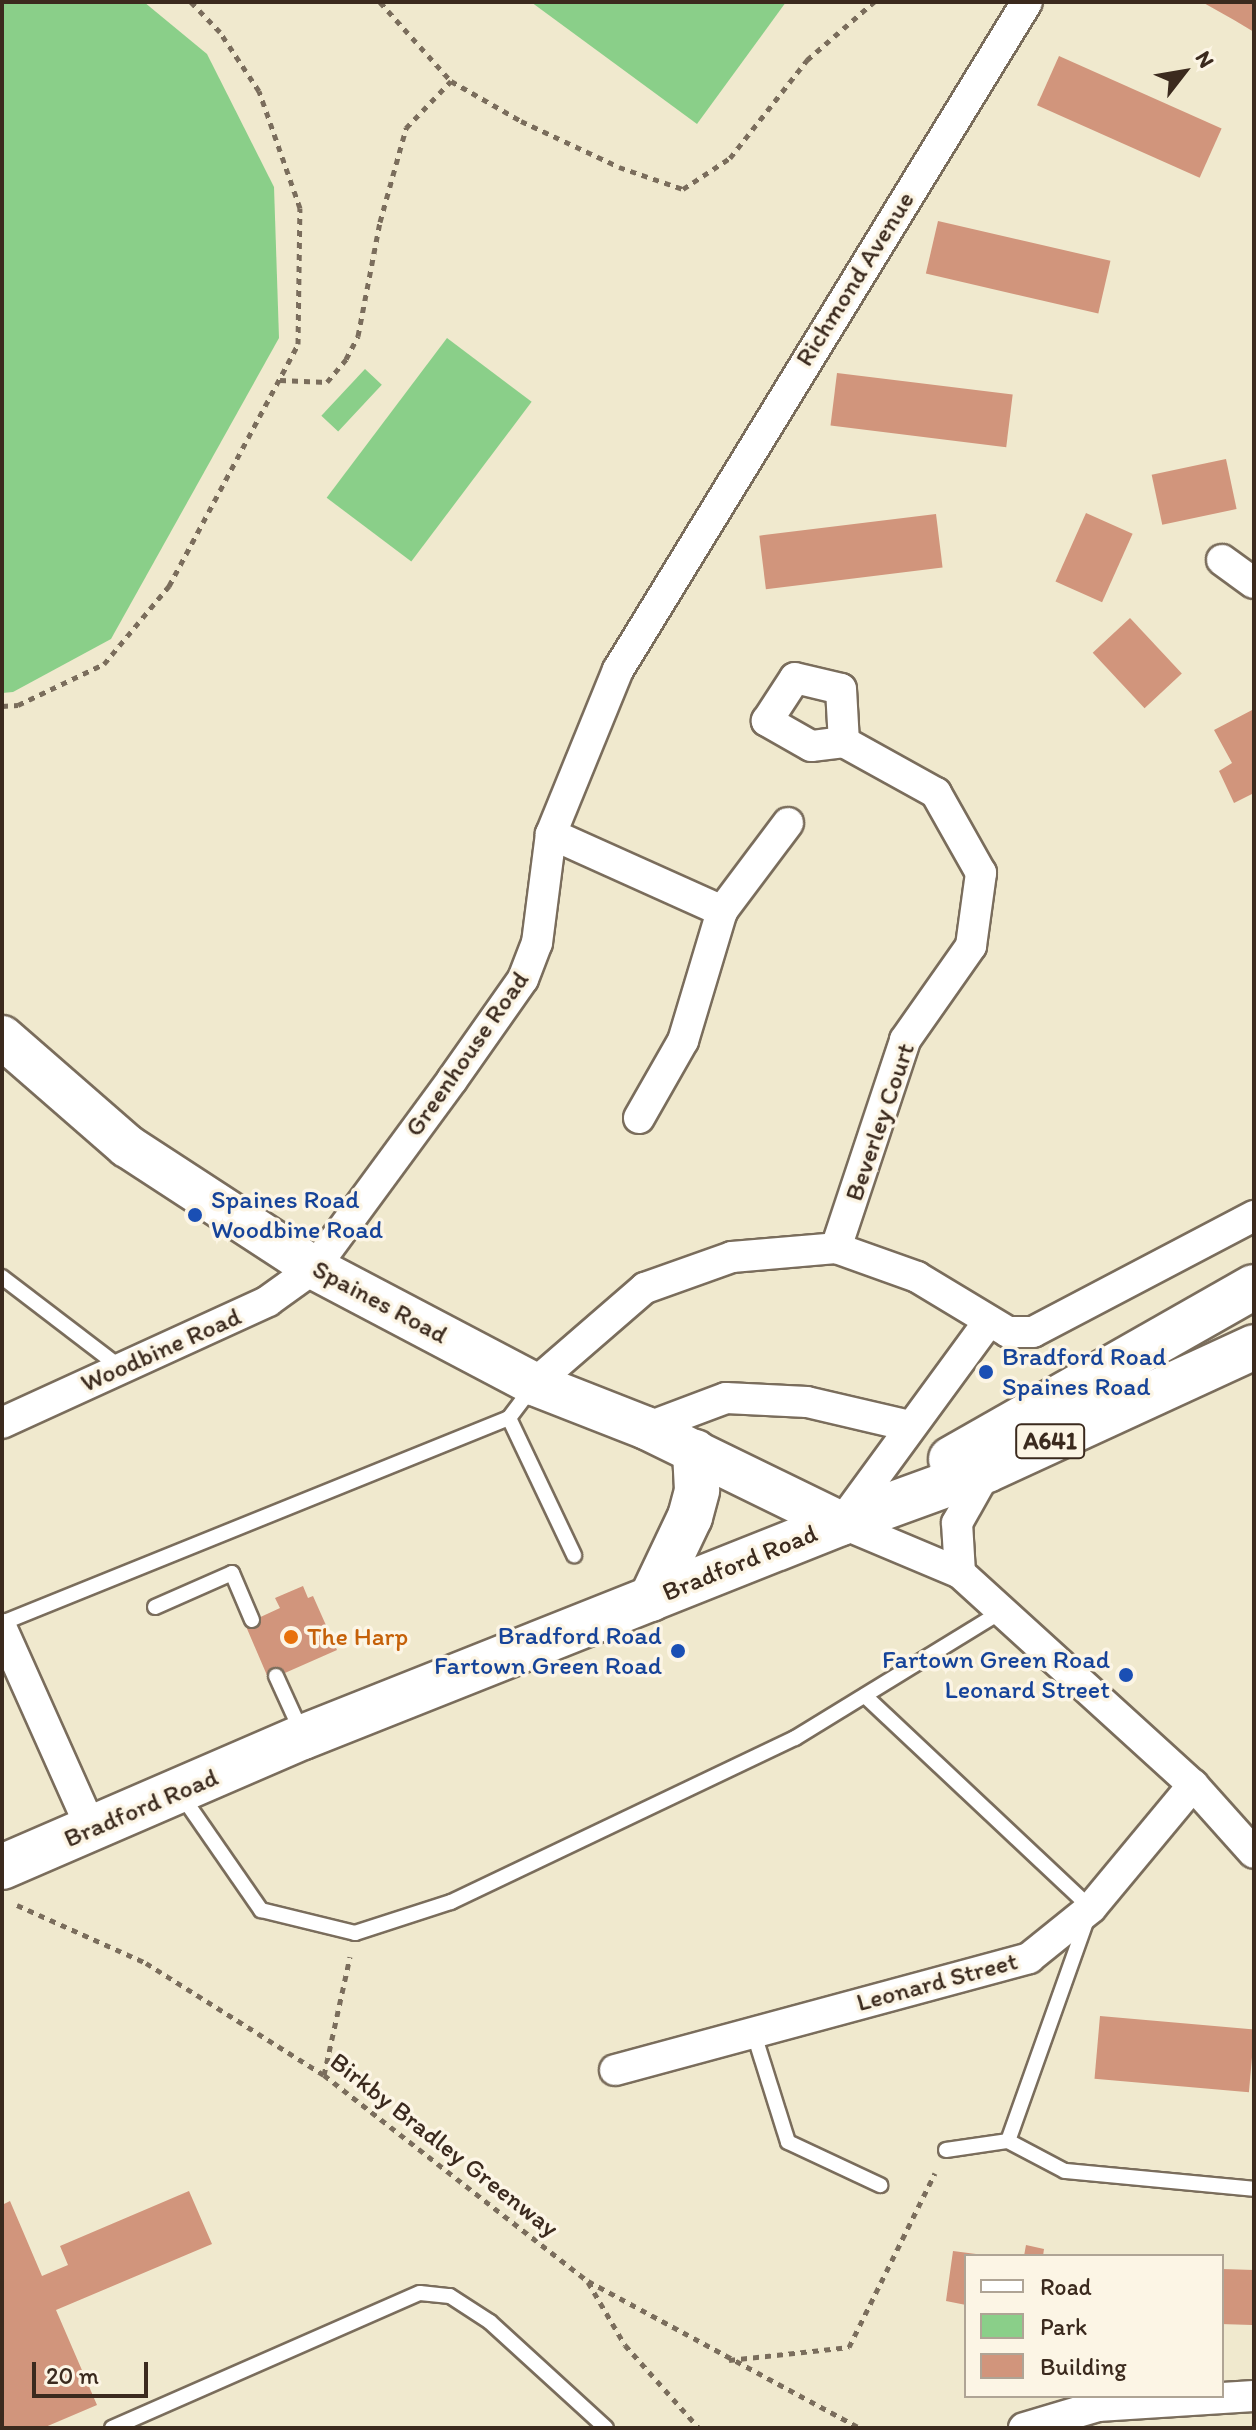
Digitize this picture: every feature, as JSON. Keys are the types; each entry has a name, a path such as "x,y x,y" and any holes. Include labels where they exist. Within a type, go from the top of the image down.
{"main road":[{"name":"A641","path":"841,1523 1254,1287"},
{"name":"A641","path":"841,1523 987,1470 1254,1347"},
{"path":"651,1599 690,1517 697,1490 695,1452"},
{"name":"Bradford Road","path":"2,1867 303,1737 841,1523"}],"street":[{"name":"Richmond Avenue","path":"684,557 1027,2"},
{"name":"Greenhouse Road","path":"314,1268 523,979 537,943 551,834 618,670 684,557"},
{"path":"1222,560 1254,583"},
{"name":"Beverley Court","path":"836,1248 905,1040 971,946 981,873 936,793 844,742"},
{"path":"639,1118 683,1041 722,911 788,823"},
{"path":"551,834 722,911"},
{"name":"Spaines Road","path":"2,1037 127,1146 314,1268 534,1384 646,1428 841,1523"},
{"path":"534,1384 645,1288 732,1257 836,1248 917,1277 1008,1332 1033,1332 1254,1216"},
{"name":"Woodbine Road","path":"2,1423 268,1301 314,1268"},
{"name":"Bradford Road","path":"841,1523 989,1321"},
{"path":"646,1428 726,1398 807,1402 910,1426"},
{"path":"960,1573 957,1523 987,1470"},
{"path":"841,1523 960,1573 1193,1785 1254,1853"},
{"path":"2,1629 82,1834"},
{"name":"Leonard Street","path":"615,2070 752,2030 1029,1958 1091,1908 1193,1785"},
{"path":"1224,2398 1254,2396"},
{"path":"1024,2428 1053,2416 1098,2406 1223,2398"}],"lane":[{"path":"2,1277 121,1368"},
{"path":"2,1623 509,1418 534,1384"},
{"path":"509,1418 574,1555"},
{"path":"155,1607 232,1573 252,1620"},
{"path":"179,1792 261,1910 355,1933 451,1902 795,1738 1002,1611"},
{"path":"276,1676 303,1737"},
{"path":"865,1696 1091,1908 1008,2141"},
{"path":"752,2030 788,2142 880,2185"},
{"path":"946,2150 1008,2141 1065,2171 1254,2189"},
{"path":"112,2428 420,2293 450,2296 490,2322 606,2428"}],"path":[{"path":"2,706 18,705 104,664 169,586 298,344 300,208 259,91 220,32 191,2"},
{"path":"380,2 451,81 605,161 683,189 730,158 807,60 874,2"},
{"path":"280,380 327,382 346,359 358,336 380,222 406,128 451,81"},
{"name":"Birkby Bradley Greenway","path":"2,1898 146,1963 324,2075 588,2281 728,2360 860,2428"},
{"path":"324,2075 355,1933"},
{"path":"728,2360 849,2347 946,2150"},
{"path":"588,2281 625,2345 699,2428"}],"green space":[{"path":"2,2 144,2 207,54 274,187 279,338 111,639 13,692 2,693"},
{"path":"531,2 786,2 697,124"},
{"path":"447,338 532,402 411,562 327,498"},
{"path":"365,369 382,385 338,431 321,416"}],"building":[{"path":"1202,2 1254,2 1254,32 1234,20"},
{"path":"1059,56 1222,128 1200,178 1037,105"},
{"path":"938,221 1110,261 1098,313 926,274"},
{"path":"837,373 1013,395 1006,447 831,426"},
{"path":"1226,459 1237,509 1162,525 1152,475"},
{"path":"1086,513 1133,534 1102,602 1055,582"},
{"path":"936,514 943,568 766,589 759,536"},
{"path":"1130,618 1182,674 1145,708 1093,653"},
{"path":"1254,709 1254,793 1234,803 1219,771 1232,763 1214,730"},
{"name":"The Harp","path":"303,1586 308,1598 313,1596 337,1650 269,1680 245,1624 280,1608 275,1598"},
{"path":"1100,2016 1254,2029 1249,2092 1095,2079"},
{"path":"189,2191 212,2244 56,2310 97,2405 43,2428 2,2428 2,2205 10,2201 42,2276 68,2265 60,2246"},
{"path":"1026,2245 1044,2249 1043,2254 1024,2254"},
{"path":"953,2251 976,2254 964,2254 964,2305 946,2301"},
{"path":"1224,2269 1254,2270 1252,2325 1224,2324"}],"place":[{"name":"Spaines Road Woodbine Road","path":"195,1215"},
{"name":"Bradford Road Spaines Road","path":"986,1372"},
{"name":"The Harp","path":"291,1637"},
{"name":"Bradford Road Fartown Green Road","path":"678,1651"},
{"name":"Fartown Green Road Leonard Street","path":"1126,1675"}]}
